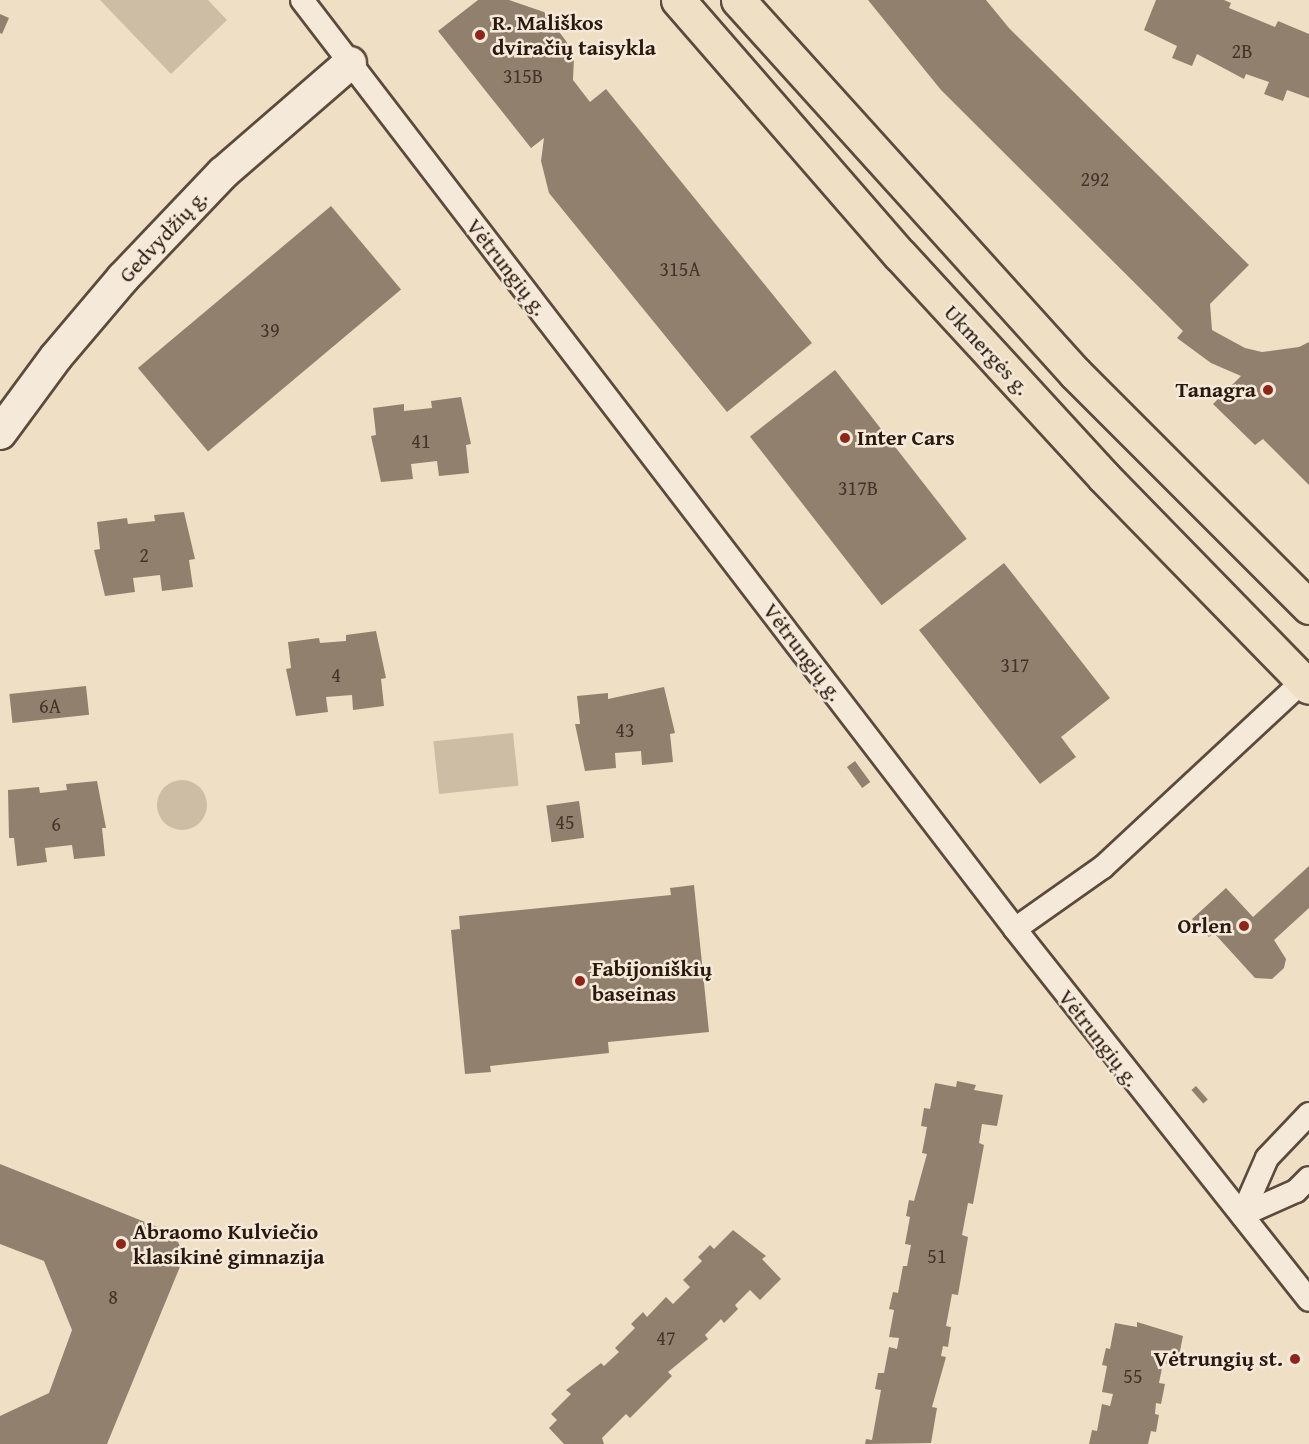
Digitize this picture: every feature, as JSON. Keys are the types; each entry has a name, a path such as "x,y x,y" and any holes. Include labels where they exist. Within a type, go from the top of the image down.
{"highway":[{"name":"Ukmergės g.","path":"678,0 916,272 1104,477 1306,684"},
{"path":"738,0 1075,374 1309,607"}],"main road":[{"name":"Gedvydžių g.","path":"0,433 56,357 146,253 223,173 350,63"}],"street":[{"name":"Vėtrungių g.","path":"302,0 1015,929 1309,1300"},
{"path":"1015,929 1103,867 1306,684"},
{"path":"1242,1215 1267,1158 1309,1114"},
{"path":"1242,1215 1296,1191 1309,1178"}],"shaded area":[{"path":"100,0 208,0 227,20 171,74"},
{"path":"513,733 519,786 439,794 433,741"},
{"path":"177,780 187,780 200,787 207,800 207,810 200,823 187,830 177,830 168,826 161,819 157,810 157,800 161,791 168,784"}],"building":[{"path":"478,0 509,0 544,12 566,41 574,57 573,80 590,102 606,89 812,343 727,412 549,193 541,161 544,138 531,148 438,31"},
{"path":"868,0 986,0 1009,28 1249,265 1210,304 1212,330 1245,348 1262,352 1299,347 1309,342 1309,485 1263,439 1255,445 1213,404 1241,376 1211,363 1177,338 1183,331 941,90"},
{"path":"1156,0 1224,0 1231,3 1229,8 1275,27 1278,21 1309,34 1309,98 1287,90 1283,101 1264,94 1269,82 1246,74 1244,79 1197,54 1192,66 1172,58 1177,46 1144,30"},
{"path":"0,14 9,18 2,34 0,33"},
{"path":"331,206 401,289 208,451 138,368"},
{"path":"835,370 967,539 882,605 750,436"},
{"path":"461,397 471,444 466,445 469,473 439,476 437,461 411,464 413,479 381,482 371,436 376,435 373,408 404,404 404,411 432,408 431,401"},
{"path":"184,512 195,559 189,560 193,587 162,591 160,575 133,578 135,592 105,596 94,550 100,549 97,522 127,518 128,524 155,521 154,515"},
{"path":"1004,563 1110,698 1061,737 1076,757 1040,784 919,630"},
{"path":"376,631 386,678 381,679 384,706 353,710 352,695 326,697 328,712 296,716 286,669 291,668 288,642 319,638 320,643 346,641 346,635"},
{"path":"86,686 89,715 12,723 9,694"},
{"path":"664,687 675,733 670,734 673,762 642,765 641,751 615,753 616,768 585,771 575,724 580,724 577,696 608,693 608,699"},
{"path":"855,761 870,782 862,788 847,767"},
{"path":"97,781 106,828 102,828 105,856 74,859 72,845 45,848 47,862 17,866 14,838 9,838 8,790 39,787 40,793 67,790 66,784"},
{"path":"579,801 584,838 551,842 546,806"},
{"name":"Orlen","path":"1309,866 1309,908 1274,940 1286,959 1284,968 1272,979 1255,978 1214,933 1209,937 1192,919 1226,888 1253,917"},
{"name":"Fabijoniškių baseinas","path":"694,885 709,1032 608,1042 609,1053 490,1066 491,1072 465,1074 451,930 460,929 459,916 671,895 670,888"},
{"path":"957,1081 976,1085 974,1090 1003,1095 997,1126 982,1124 979,1143 984,1145 973,1204 968,1203 962,1235 968,1237 958,1295 952,1294 946,1326 951,1327 948,1347 943,1346 941,1356 946,1357 932,1407 937,1408 931,1443 865,1444 866,1439 872,1440 881,1390 875,1389 878,1373 884,1373 889,1347 897,1349 899,1338 889,1337 894,1310 889,1309 893,1292 898,1293 903,1266 907,1266 911,1245 905,1244 910,1217 906,1216 909,1200 914,1201 927,1154 922,1153 927,1127 921,1126 924,1108 930,1109 935,1083 956,1087"},
{"path":"1196,1086 1208,1100 1203,1104 1191,1090"},
{"path":"0,1164 175,1234 184,1257 107,1444 0,1444 0,1416 49,1393 72,1330 44,1261 0,1244"},
{"path":"733,1230 766,1256 762,1259 781,1279 760,1300 750,1290 735,1305 738,1309 724,1323 721,1319 705,1335 708,1339 668,1372 672,1376 630,1418 626,1414 602,1438 604,1444 564,1444 549,1428 557,1420 551,1414 571,1394 566,1390 601,1363 604,1366 619,1352 615,1348 635,1328 631,1324 643,1312 647,1317 666,1297 673,1304 690,1287 683,1280 702,1261 698,1257 710,1245 714,1249"},
{"path":"1137,1322 1183,1336 1177,1366 1163,1363 1159,1383 1165,1384 1161,1404 1156,1403 1155,1414 1159,1415 1156,1432 1151,1431 1148,1444 1089,1444 1092,1430 1097,1431 1102,1404 1110,1406 1113,1394 1102,1392 1107,1366 1102,1365 1106,1348 1110,1349 1115,1323 1137,1327"}],"place":[{"name":"R. Mališkos dviračių taisykla","path":"480,35"},
{"name":"Tanagra","path":"1268,390"},
{"name":"Inter Cars","path":"845,438"},
{"name":"Orlen","path":"1244,926"},
{"name":"Fabijoniškių baseinas","path":"580,981"},
{"name":"Abraomo Kulviečio klasikinė gimnazija","path":"121,1244"},
{"name":"Vėtrungių st.","path":"1295,1359"}]}
